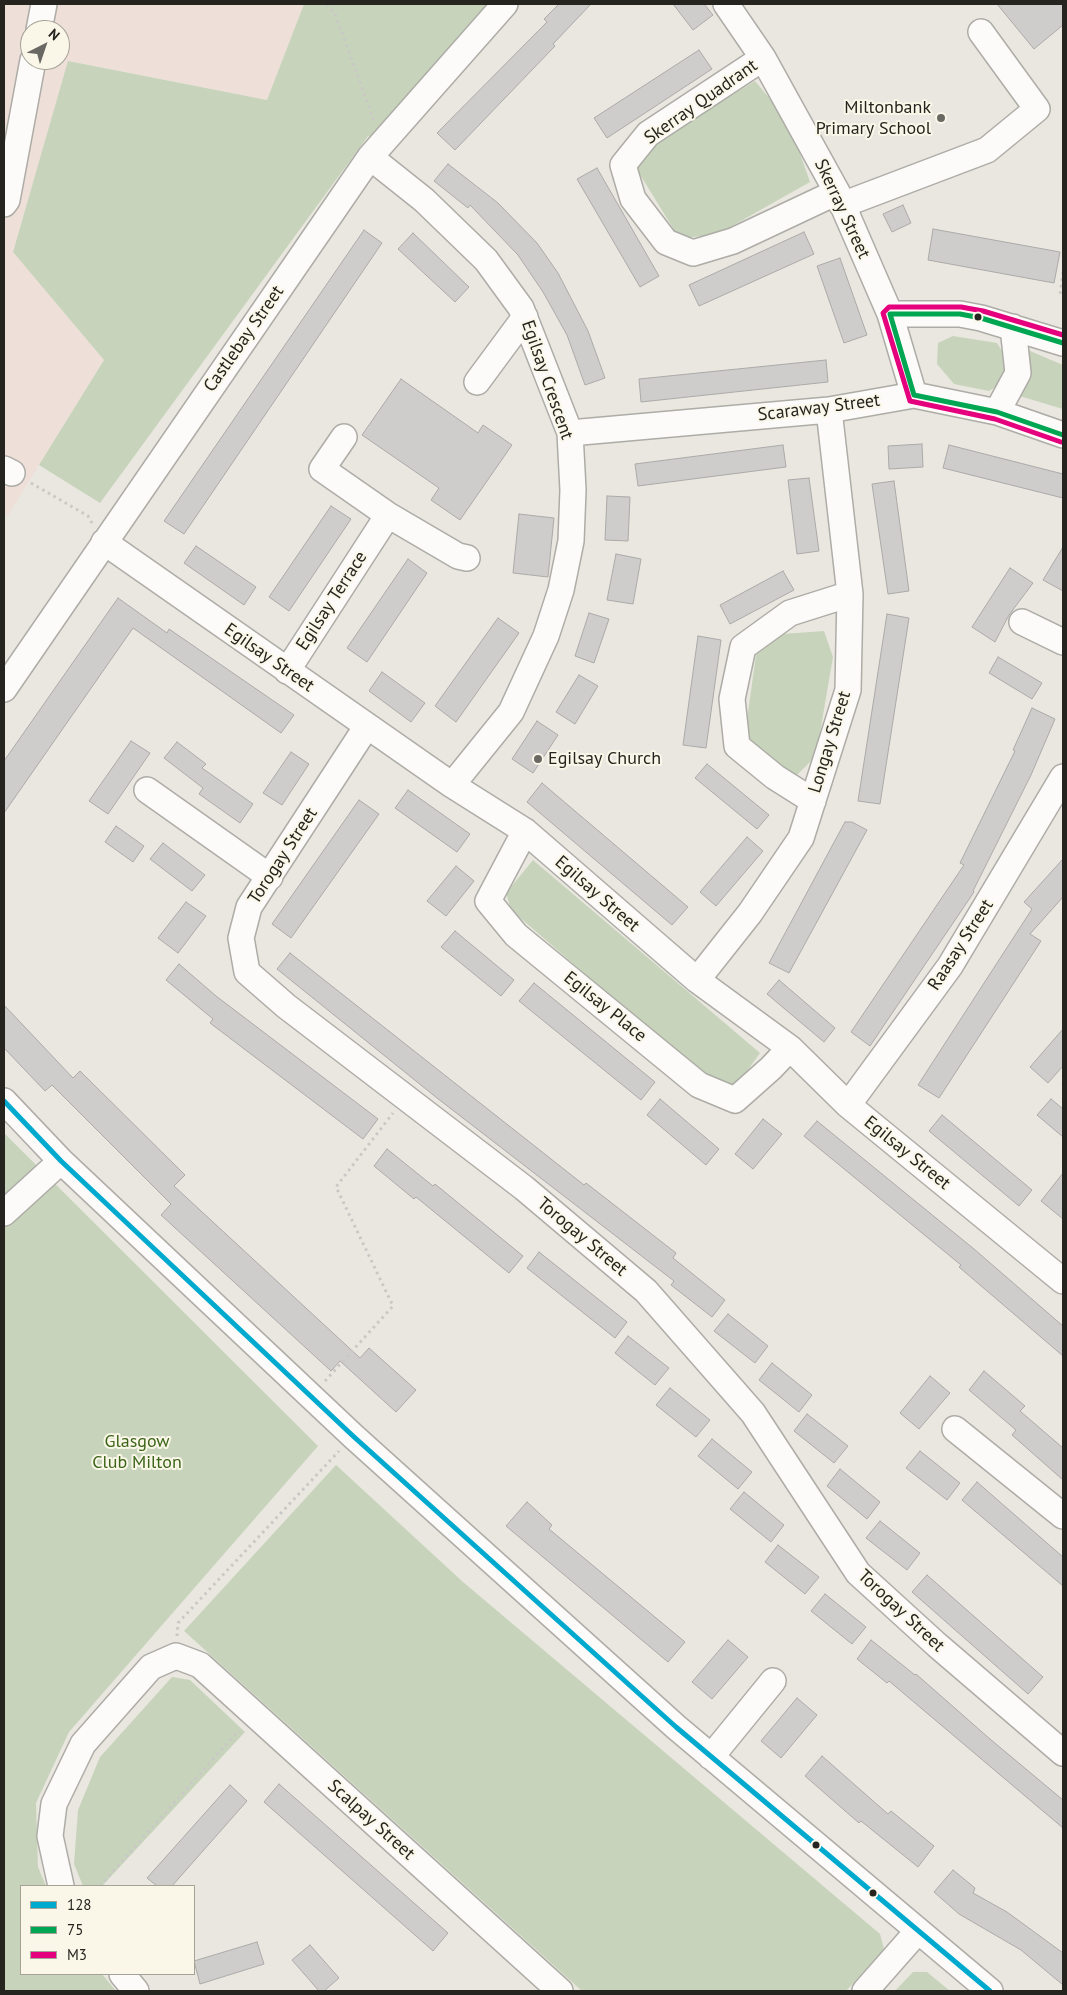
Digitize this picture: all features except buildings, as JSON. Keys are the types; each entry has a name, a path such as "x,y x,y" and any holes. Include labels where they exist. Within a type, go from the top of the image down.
{"street":[{"path":"41,20 44,4"},
{"name":"Castlebay Street","path":"4,689 376,150 505,4"},
{"name":"Skerray Street","path":"726,4 763,58 839,199 890,314 914,395"},
{"path":"839,199 987,150 1037,109 981,32"},
{"name":"Skerray Quadrant","path":"763,58 648,134 623,165 633,199 666,242 693,253 733,241 839,199"},
{"path":"4,204 7,200 31,70"},
{"name":"Egilsay Crescent","path":"376,150 486,260 521,308 570,433 573,490 572,541 561,590 546,636 511,712 452,785"},
{"path":"890,314 960,314 1013,327 1063,343"},
{"path":"477,382 525,317"},
{"path":"997,412 1018,373 1013,327"},
{"name":"Scaraway Street","path":"570,433 829,410 914,395 997,412 1063,435"},
{"name":"Longay Street","path":"697,980 750,913 801,838 848,690 850,594 829,410"},
{"path":"344,437 322,469 383,523 458,556 467,558"},
{"name":"Egilsay Terrace","path":"287,671 383,523"},
{"name":"Egilsay Street","path":"104,542 452,785 525,831 697,980 790,1048 848,1104 1059,1268"},
{"path":"812,800 775,777 737,746 732,699 743,647 790,613 850,594"},
{"path":"1022,622 1063,642"},
{"name":"Torogay Street","path":"367,726 249,907 241,938 246,972 286,1006 524,1188 646,1291 753,1413 858,1573 937,1645 1063,1753"},
{"name":"Raasay Street","path":"848,1104 950,966 1063,777"},
{"path":"147,790 270,877"},
{"name":"Egilsay Place","path":"525,831 488,901 516,935 699,1085 735,1100 790,1048"},
{"path":"4,1101 62,1161 353,1436 711,1757 917,1932 990,1991"},
{"path":"4,1213 62,1161"},
{"path":"956,1429 1063,1516"},
{"path":"60,1885 50,1836 54,1804 83,1744 151,1667 176,1656"},
{"name":"Scalpay Street","path":"176,1656 200,1665 560,1991"},
{"path":"711,1757 773,1681"},
{"path":"865,1991 917,1932"},
{"path":"123,1975 136,1991"}],"path":[{"path":"327,4 335,14 376,150"},
{"path":"1063,272 1060,295 1063,295"},
{"path":"37,486 88,516 104,542"},
{"path":"310,1396 394,1306 336,1187 405,1097"},
{"path":"176,1656 178,1623 353,1436"},
{"path":"101,1885 253,1714"}],"shaded area":[{"path":"4,4 304,4 267,100 70,61 70,20 20,20 20,70 66,70 13,251 104,360 7,517 4,514"}],"green space":[{"path":"304,4 515,4 392,147 368,136 100,503 39,465 104,360 13,252 65,70 70,70 70,61 267,100"},
{"path":"755,81 789,122 810,182 716,235 679,238 636,168 656,141"},
{"path":"953,336 997,343 1007,359 1007,380 989,391 954,384 937,364 938,343"},
{"path":"1023,348 1063,365 1063,409 1016,395 1031,375"},
{"path":"824,631 833,657 816,756 796,776 744,741 756,655 783,634"},
{"path":"533,860 760,1053 737,1085 716,1087 511,910 506,893"},
{"name":"Glasgow Club Milton","path":"4,1133 318,1446 69,1732 36,1803 38,1867 46,1885 20,1885 20,1975 103,1975 116,1991 4,1991"},
{"path":"336,1465 463,1582 880,1934 884,1949 846,1991 582,1991 184,1631"},
{"path":"172,1677 190,1680 245,1732 103,1885 83,1885 74,1864 78,1810 100,1757"},
{"path":"913,1972 927,1972 950,1991 895,1991"}],"transit line":[{"name":"M3","path":"1061,442 995,419 910,401 883,313 889,307 961,307 983,311 1063,335"},
{"name":"75","path":"1063,343 981,318 960,314 890,314 914,395 997,412 1063,435"},
{"name":"128","path":"4,1101 61,1161 353,1436 676,1727 990,1991"}],"place":[{"name":"Miltonbank Primary School","path":"941,118"},
{"name":"Egilsay Church","path":"538,759"}]}
